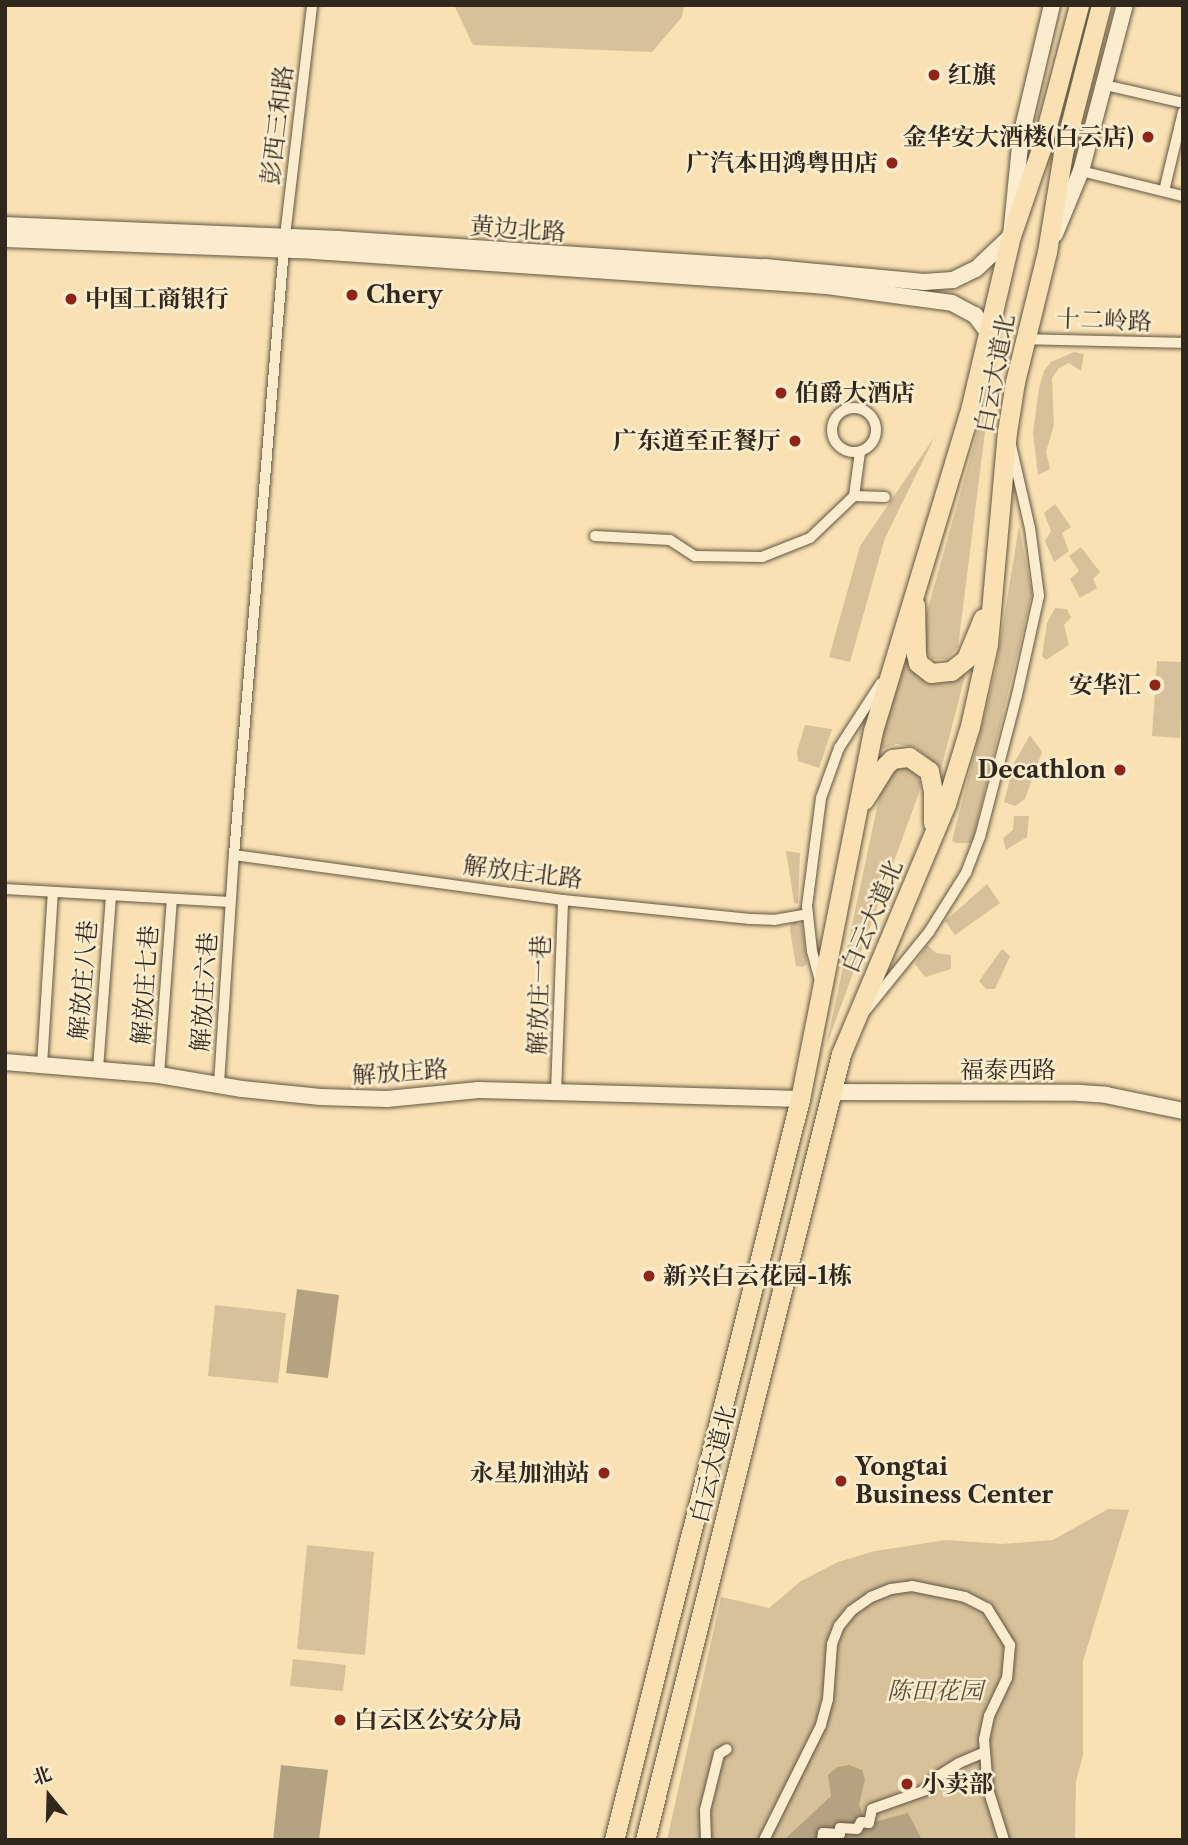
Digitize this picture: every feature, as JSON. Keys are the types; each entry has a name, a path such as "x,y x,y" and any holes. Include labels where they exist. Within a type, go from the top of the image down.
{"highway":[{"name":"白云大道北","path":"614,1840 800,1099 823,991 853,820 889,672 958,452 990,335 1011,236 1041,149 1079,5"},
{"name":"白云大道北","path":"645,1840 831,1093 850,1029 932,838 956,776 970,726 988,644 1007,432 1023,339 1047,252 1063,153 1101,5"},
{"path":"914,586 918,663 931,673 938,674 959,666 971,651 994,583"},
{"path":"853,820 885,766 892,759 909,757 923,764 932,781 932,838"}],"street":[{"name":"彭西三和路","path":"234,855 285,242 312,5"},
{"path":"1011,236 1021,136 1052,5"},
{"path":"1047,252 1081,172 1125,5"},
{"path":"1105,85 1183,103"},
{"path":"1164,191 1183,112"},
{"path":"1081,172 1183,195"},
{"name":"黄边北路","path":"5,225 775,268 933,282 966,275 1011,236"},
{"name":"黄边北路","path":"5,240 285,242 900,293 964,307 990,335"},
{"name":"十二岭路","path":"1023,339 1183,343"},
{"path":"595,536 670,540 695,556 762,557 810,538 854,496 860,452 872,444 876,429 875,422 865,411 850,409 837,416 832,436 840,448 860,452"},
{"path":"850,1029 929,932 966,873 980,838 1028,651 1039,596 1030,528 1007,432"},
{"path":"854,496 885,497"},
{"path":"823,991 812,951 807,914 817,817 829,772 849,730 889,672"},
{"name":"解放庄北路","path":"234,855 563,900 750,919 775,920 807,914"},
{"name":"解放庄六巷","path":"219,1084 234,855"},
{"path":"5,889 231,902"},
{"path":"42,1065 53,891"},
{"name":"解放庄八巷","path":"97,1069 111,895"},
{"name":"解放庄七巷","path":"159,1075 172,898"},
{"name":"解放庄一巷","path":"556,1093 563,900"},
{"name":"解放庄路","path":"5,1062 159,1075 289,1096 356,1099 479,1090 800,1099"},
{"name":"福泰西路","path":"831,1093 1080,1093 1183,1111"},
{"path":"764,1840 821,1725 828,1699 832,1644 839,1626 851,1611 872,1597 891,1589 912,1586 936,1589 987,1608 1010,1645 1007,1678 986,1727 985,1752 988,1789 1004,1840"},
{"path":"706,1840 705,1810 719,1754 727,1749"},
{"path":"822,1840 823,1833 840,1834 840,1828 858,1829 861,1822 869,1823 872,1809 926,1790 935,1778 958,1763 985,1752"}],"green space":[{"path":"454,5 684,5 682,17 652,52 473,45"},
{"path":"1074,352 1084,354 1081,371 1069,363 1059,368 1052,378 1054,425 1046,452 1050,469 1038,475 1033,433 1039,388 1044,371 1051,362"},
{"path":"991,384 958,647 947,659 932,659 920,642 923,626"},
{"path":"935,436 885,538 850,662 829,657 860,546"},
{"path":"1055,504 1071,527 1062,533 1069,551 1054,562 1045,541 1051,531 1044,513"},
{"path":"1019,526 1032,593 974,835 971,843 956,843 952,841 995,673"},
{"path":"1081,547 1100,572 1093,579 1097,588 1080,598 1070,579 1079,571 1069,556"},
{"path":"1055,608 1067,609 1071,617 1064,625 1069,645 1046,660 1042,656 1047,623"},
{"path":"904,650 908,651 909,661 967,668 941,769 915,747 896,744 877,751"},
{"path":"1157,661 1183,662 1180,738 1152,736"},
{"path":"805,725 832,729 819,768 798,761 797,751"},
{"path":"1030,735 1042,752 1025,799 1015,806 1004,802 1014,763"},
{"path":"907,767 915,772 920,782 919,793 826,1047 881,789 886,776 896,768"},
{"path":"1014,816 1029,816 1027,837 1006,850 1003,838 1013,830"},
{"path":"786,851 800,853 798,904 794,903"},
{"path":"987,884 1000,903 955,935 945,921"},
{"path":"791,923 802,925 807,964 803,967 796,966 790,930"},
{"path":"927,945 936,953 951,955 951,969 925,977 915,964"},
{"path":"1002,949 1010,956 995,989 986,989 979,981"},
{"path":"215,1305 286,1313 278,1383 208,1376"},
{"name":"陈田花园","path":"1108,1509 1129,1510 1083,1661 1083,1755 1076,1781 1075,1840 667,1840 721,1597 769,1608 801,1581 838,1562 875,1551 946,1540 1002,1544 1053,1540"},
{"path":"307,1545 374,1552 365,1655 297,1649"},
{"path":"293,1659 346,1665 343,1691 290,1686"}],"shaded area":[{"path":"297,1289 339,1295 328,1378 286,1373"},
{"path":"281,1765 328,1770 319,1840 273,1840"},
{"path":"849,1765 862,1770 865,1779 859,1805 867,1824 908,1813 922,1840 784,1840 831,1796 828,1775 837,1767"}],"place":[{"name":"红旗","path":"934,75"},
{"name":"金华安大酒楼(白云店)","path":"1148,137"},
{"name":"广汽本田鸿粤田店","path":"892,163"},
{"name":"Chery","path":"352,295"},
{"name":"中国工商银行","path":"71,299"},
{"name":"伯爵大酒店","path":"781,393"},
{"name":"广东道至正餐厅","path":"795,441"},
{"name":"安华汇","path":"1155,685"},
{"name":"Decathlon","path":"1120,770"},
{"name":"新兴白云花园-1栋","path":"649,1276"},
{"name":"永星加油站","path":"604,1473"},
{"name":"Yongtai Business Center","path":"841,1481"},
{"name":"白云区公安分局","path":"340,1720"},
{"name":"小卖部","path":"907,1784"}]}
